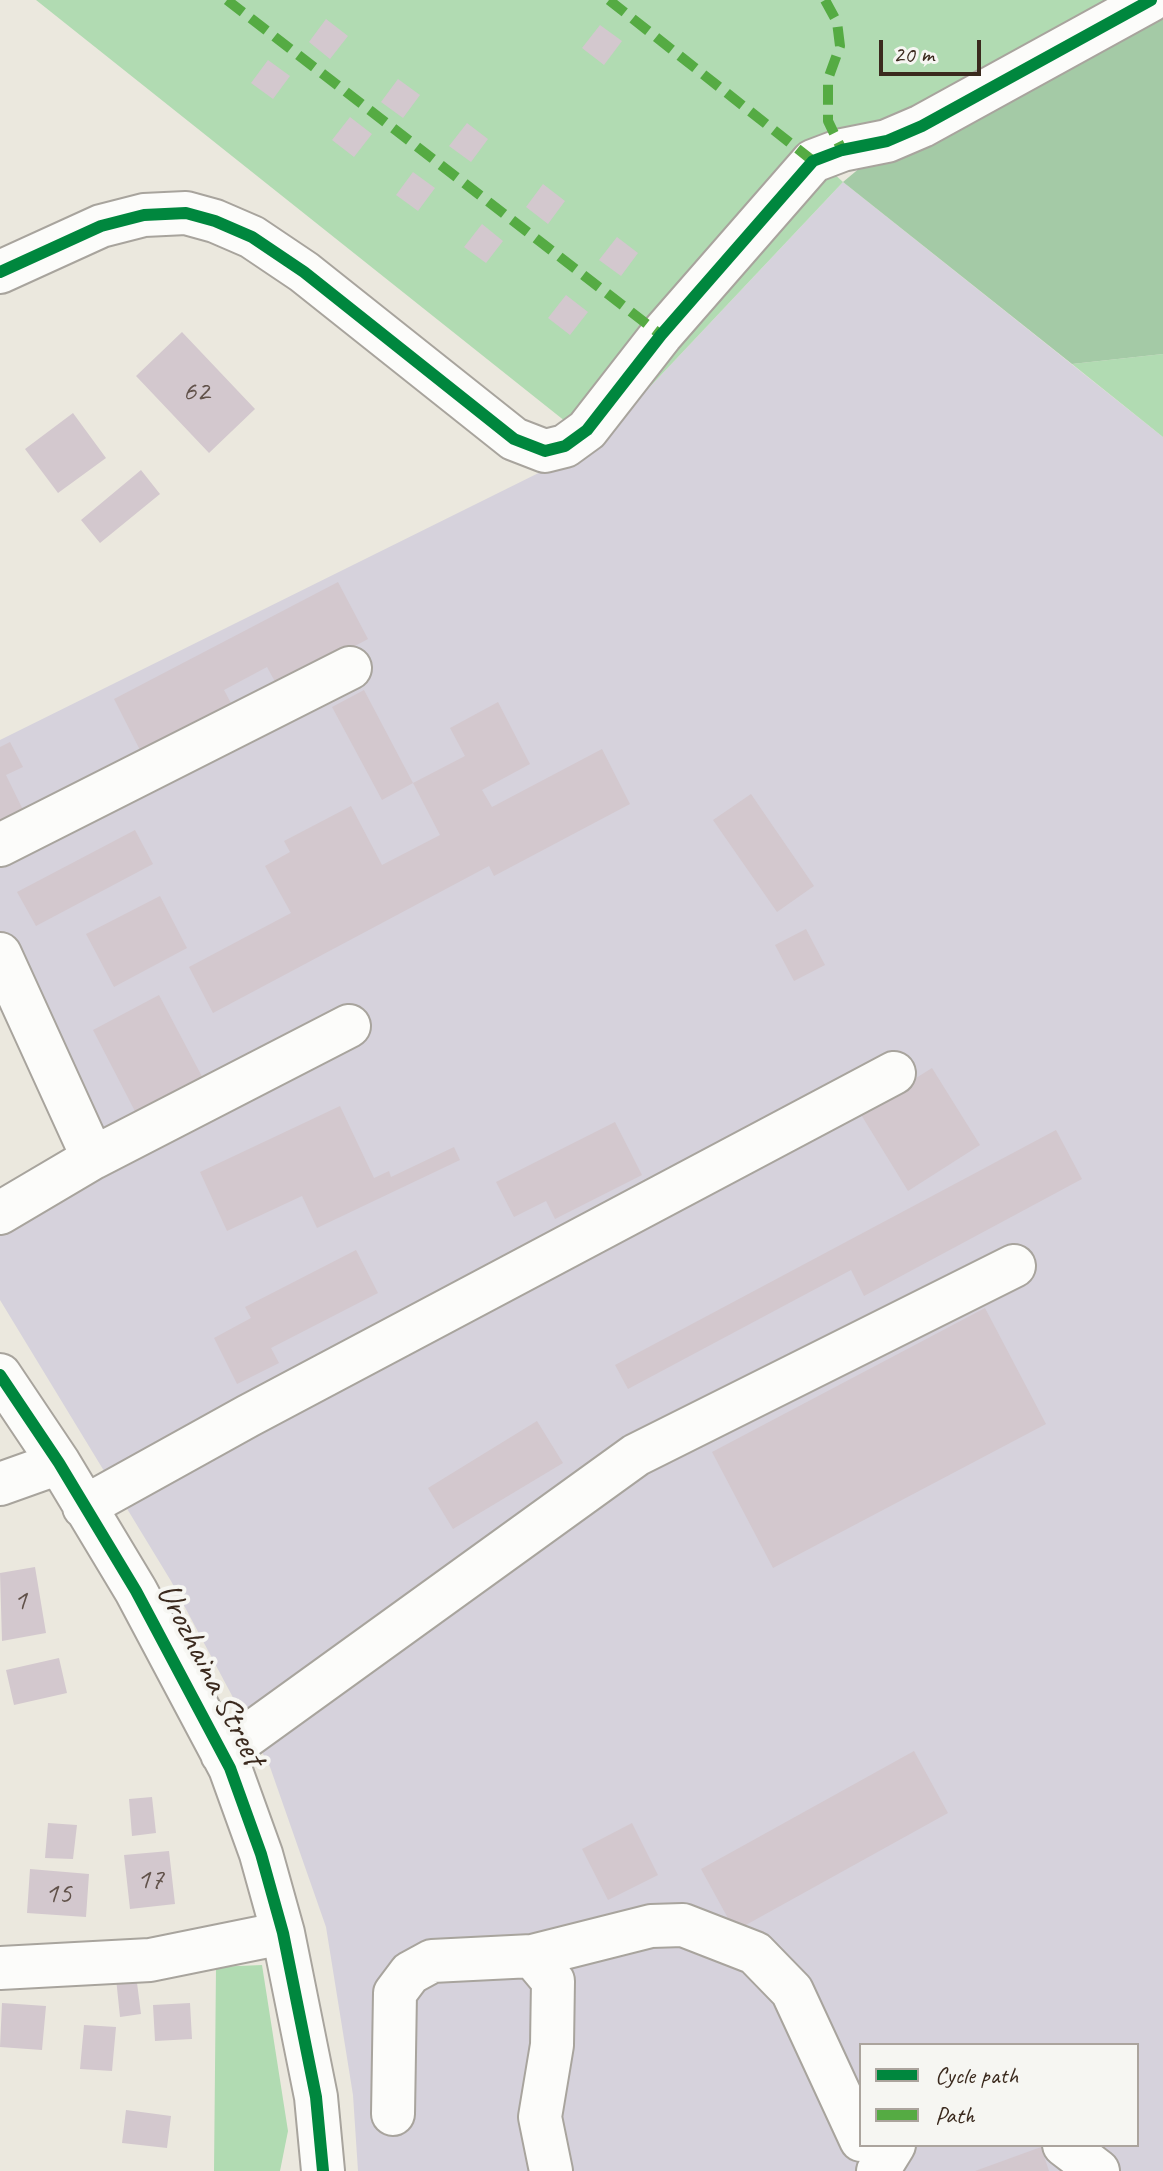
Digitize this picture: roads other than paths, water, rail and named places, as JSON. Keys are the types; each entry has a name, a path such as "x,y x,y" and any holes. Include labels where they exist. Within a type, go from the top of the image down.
{"street":[{"path":"0,272 101,226 144,215 186,213 252,237 304,272 514,439 545,451 565,446 587,430 661,335 813,161 842,150 887,141 922,126 1151,0"},
{"path":"0,845 350,668"},
{"path":"0,954 93,1158"},
{"path":"0,1213 93,1158 349,1026"},
{"path":"84,1507 248,1416 894,1073"},
{"path":"222,1754 541,1527 636,1455 1014,1266"},
{"name":"Urozhaina Street","path":"0,1375 59,1463 143,1604 222,1754 261,1854 283,1933 316,2097 323,2171"},
{"path":"0,1484 59,1463"},
{"path":"393,2114 395,1993 410,1973 432,1961 532,1956 651,1926 683,1925 755,1953 792,1991 859,2136"},
{"path":"0,1968 150,1960 283,1933"},
{"path":"532,1956 553,1981 552,2045 540,2117 551,2171"},
{"path":"865,2147 877,2171 893,2147"},
{"path":"1067,2147 1098,2171"}]}
